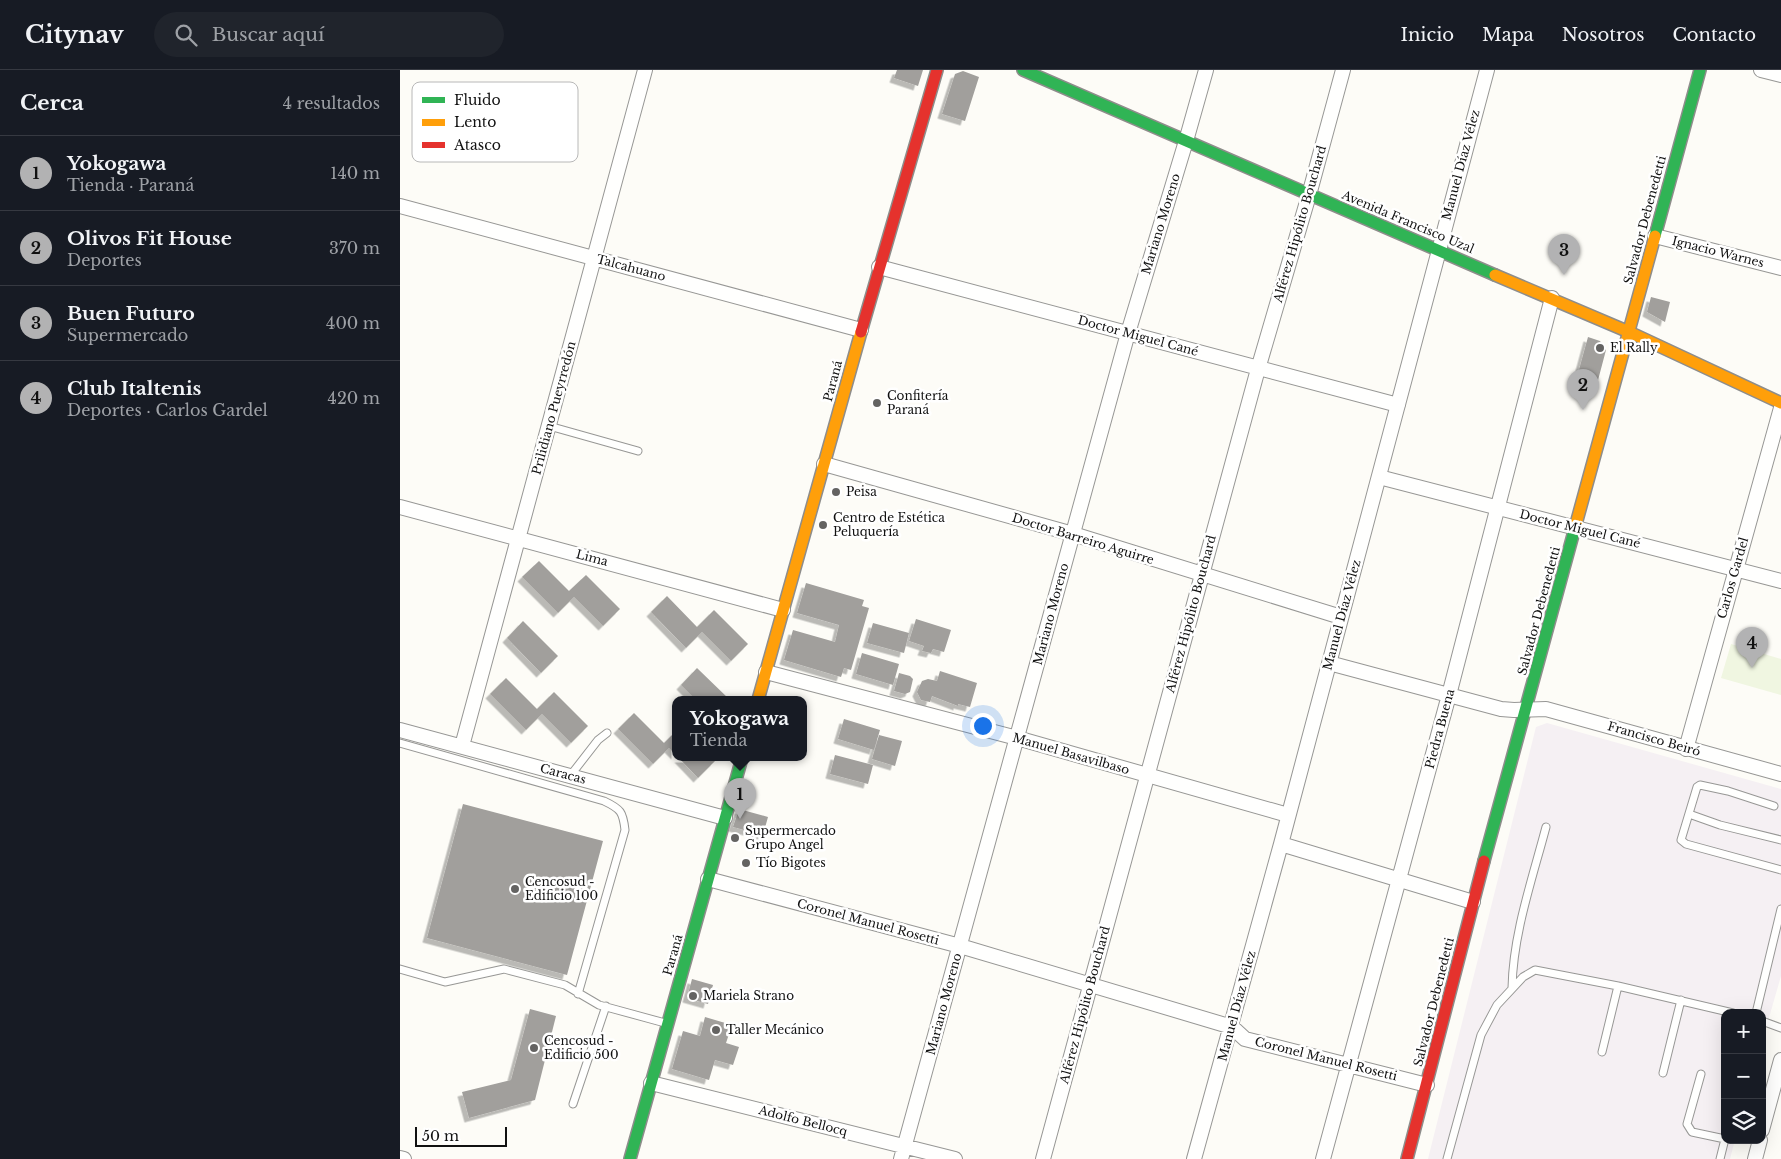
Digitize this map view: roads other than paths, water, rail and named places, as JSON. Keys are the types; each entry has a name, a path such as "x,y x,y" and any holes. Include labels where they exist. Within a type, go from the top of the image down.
{"street":[{"name":"Prilidiano Pueyrredón","path":"462,746 645,70"},
{"name":"Paraná","path":"759,696 878,267 937,70"},
{"name":"Avenida Francisco Uzal","path":"1023,70 1309,195 1552,298 1781,403"},
{"name":"Mariano Moreno","path":"903,1153 1128,334 1206,70"},
{"name":"Alférez Hipólito Bouchard","path":"1043,1159 1258,369 1343,70"},
{"name":"Manuel Díaz Vélez","path":"1194,1159 1232,1027 1487,70"},
{"name":"Salvador Debenedetti","path":"1407,1159 1473,902 1700,70"},
{"path":"1762,70 1781,75"},
{"name":"Talcahuano","path":"400,206 861,330"},
{"name":"Ignacio Warnes","path":"1655,236 1781,268"},
{"name":"Doctor Miguel Cané","path":"878,267 1398,405"},
{"name":"Piedra Buena","path":"1323,1159 1449,695 1552,298"},
{"name":"Carlos Gardel","path":"1686,749 1781,408"},
{"name":"Doctor Barreiro Aguirre","path":"824,464 1073,534 1342,617"},
{"name":"Doctor Miguel Cané","path":"1379,477 1781,581"},
{"name":"Lima","path":"400,507 783,610"},
{"path":"1329,663 1502,709 1526,710"},
{"name":"Manuel Basavilbaso","path":"766,672 1017,738 1288,815"},
{"name":"Francisco Beiró","path":"1526,710 1546,709 1781,774"},
{"name":"Caracas","path":"400,730 725,818"},
{"name":"Paraná","path":"630,1159 741,761"},
{"path":"1281,844 1473,902"},
{"name":"Coronel Manuel Rosetti","path":"708,879 960,946 1232,1027 1245,1039 1427,1085"},
{"path":"1766,1115 1781,1060"},
{"name":"Adolfo Bellocq","path":"651,1082 903,1153 955,1159"},
{"path":"1755,1159 1759,1144"},
{"path":"400,1158 404,1159"}],"lane":[{"path":"549,426 638,451"},
{"path":"570,776 598,740 607,732"},
{"path":"400,743 604,800 617,807 623,815 625,830 578,994"},
{"path":"1774,806 1728,791 1700,785 1697,787 1681,840 1682,843 1781,870"},
{"path":"1689,814 1720,825 1781,840"},
{"path":"1512,988 1512,970 1518,934 1546,827"},
{"path":"1757,1009 1781,908"},
{"path":"400,969 445,982 504,969 565,985 599,1005 668,1024"},
{"path":"1447,1159 1481,1035 1497,1006 1523,977 1535,970 1618,986 1721,1010"},
{"path":"1602,1052 1618,986"},
{"path":"1664,1072 1681,1000"},
{"path":"573,1104 606,1006"},
{"path":"1766,1022 1781,1028"},
{"path":"1701,1074 1687,1124 1692,1132 1721,1138"},
{"path":"1720,1159 1724,1144"}],"place":[{"name":"Buen Futuro","path":"1564,275"},
{"name":"El Rally","path":"1600,348"},
{"name":"Confitería Paraná","path":"877,403"},
{"name":"Olivos Fit House","path":"1583,410"},
{"name":"Peisa","path":"836,492"},
{"name":"Centro de Estética Peluquería","path":"823,525"},
{"name":"Club Italtenis","path":"1752,668"},
{"name":"Yokogawa","path":"740,819"},
{"name":"Supermercado Grupo Angel","path":"735,838"},
{"name":"Tío Bigotes","path":"746,863"},
{"name":"Cencosud - Edificio 100","path":"515,889"},
{"name":"Mariela Strano","path":"693,996"},
{"name":"Taller Mecánico","path":"716,1030"},
{"name":"Cencosud - Edificio 500","path":"534,1048"}]}
